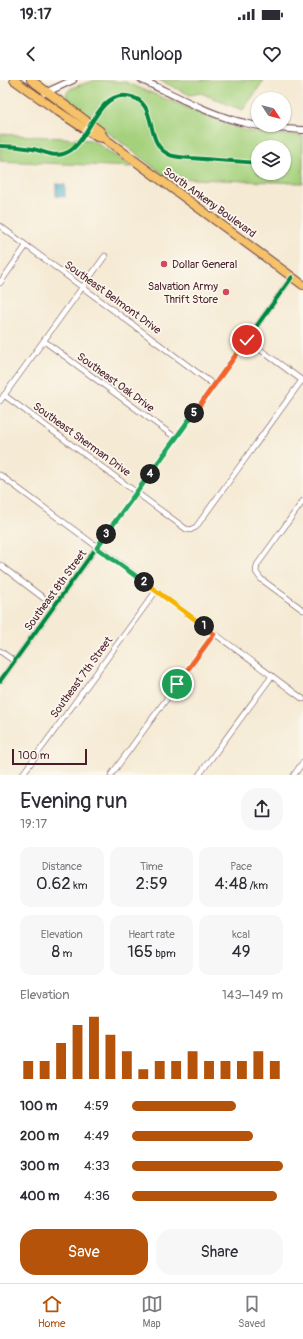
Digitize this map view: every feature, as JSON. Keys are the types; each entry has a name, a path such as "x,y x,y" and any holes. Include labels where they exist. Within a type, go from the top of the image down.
{"main road":[{"name":"South Ankeny Boulevard","path":"14,80 97,137 104,138"},
{"name":"South Ankeny Boulevard","path":"31,80 100,131 104,138 303,284"}],"street":[{"path":"40,99 46,91 73,80"},
{"path":"142,80 238,122 262,127 303,130"},
{"name":"Southeast Belmont Drive","path":"0,226 214,385"},
{"path":"0,283 26,246"},
{"path":"0,401 105,256"},
{"name":"Southeast 8th Street","path":"0,681 292,277"},
{"path":"247,340 302,380"},
{"name":"Southeast Oak Drive","path":"44,341 176,438"},
{"name":"Southeast Sherman Drive","path":"4,395 186,529 190,530 196,527 302,380"},
{"path":"0,475 156,592 303,699"},
{"path":"303,501 257,565 256,572 257,576 303,610"},
{"path":"0,566 54,606"},
{"name":"Southeast 7th Street","path":"22,775 156,592"},
{"path":"111,775 214,634"},
{"path":"0,651 14,662"},
{"path":"199,775 272,676"},
{"path":"294,775 303,762"}],"green space":[{"path":"96,80 125,82 239,129 259,133 303,136 303,183 168,178 68,102 66,94 70,89"},
{"path":"159,80 264,80 256,92 251,92 251,99 243,110 201,93 190,95"},
{"path":"0,134 92,140 132,167 0,161"}],"water":[{"path":"56,184 65,185 65,197 56,196"}],"cycle path":[{"path":"0,146 29,148 55,155 63,154 72,150 79,142 99,111 107,103 116,97 127,96 137,99 144,105 156,140 160,148 168,154 180,157 251,162"},
{"path":"0,681 292,277"}],"place":[{"name":"Dollar General","path":"164,264"},
{"name":"Salvation Army Thrift Store","path":"226,292"}],"route":[{"path":"177,684 214,634 97,548 247,340"}]}
